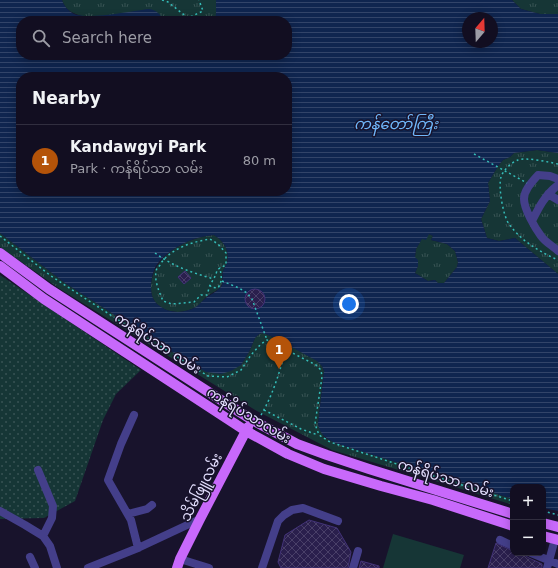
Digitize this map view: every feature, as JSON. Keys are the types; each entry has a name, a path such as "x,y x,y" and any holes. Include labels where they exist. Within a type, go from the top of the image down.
{"main road":[{"name":"ကန်ရိပ်သာ လမ်း","path":"0,253 49,289 252,420 298,444 369,469 510,513"},
{"name":"ကန်ရိပ်သာလမ်း","path":"0,266 44,300 246,431 288,454 324,469 433,500 510,525"},
{"name":"သိမ်ဖြူလမ်း","path":"179,564 200,519 252,420"},
{"path":"546,523 558,527"},
{"path":"546,537 556,540"}],"street":[{"path":"558,179 550,176 538,175 529,184 524,198 525,207 542,237 558,250"},
{"path":"532,221 538,208 550,191 558,185"},
{"path":"548,194 558,200"},
{"path":"134,415 108,480 131,520 138,548"},
{"path":"38,470 53,506 52,518 43,536"},
{"path":"128,514 147,509 152,505"},
{"path":"263,568 278,521 284,515 292,510 303,508 338,521"},
{"path":"0,511 43,536 50,546 57,568"},
{"path":"88,568 138,548 200,519"},
{"path":"500,540 510,545"},
{"path":"548,564 556,540"},
{"path":"353,568 358,551"},
{"path":"536,556 548,564 558,564"},
{"path":"30,557 36,568"},
{"path":"179,564 209,568"}],"path":[{"path":"162,0 168,2 186,16"},
{"path":"192,16 203,11 199,0"},
{"path":"474,154 527,183"},
{"path":"0,236 51,276 208,376 227,376 241,370 251,355 267,340"},
{"path":"210,239 218,244 226,253 226,265 220,268 216,270 217,272 210,285 207,295 201,295 194,302 172,304 163,301 156,280 157,268 177,249 199,241 210,239"},
{"path":"155,252 164,260 191,272 214,279"},
{"path":"210,285 216,289 218,288 222,281 220,268"},
{"path":"222,281 239,288 252,299 267,340 316,365 321,370 322,377 315,424 319,435"},
{"path":"252,420 260,416 272,394 286,350"},
{"path":"264,410 301,429 319,435 342,447 510,500"},
{"path":"546,512 558,516"}],"green space":[{"path":"62,0 216,0 216,16 82,16 75,14 65,7"},
{"path":"512,0 558,0 558,14 540,14 521,9"},
{"path":"537,150 558,153 558,274 515,238 499,241 487,238 481,219 490,201 488,183 498,166 503,160 510,157 514,153"},
{"path":"0,233 65,283 174,353 241,365 258,335 261,333 275,338 318,361 322,366 324,371 318,424 324,437 335,443 510,498 510,504 332,450 257,411 60,289 0,247"},
{"path":"429,234 433,236 431,240 447,244 455,251 458,262 457,267 444,283 438,283 435,280 428,281 415,273 418,266 415,257 416,249 422,238"},
{"path":"214,235 221,240 228,254 227,263 222,273 222,284 220,287 207,296 198,306 188,311 169,311 158,305 151,293 151,287 157,266 164,257 182,244"},
{"path":"0,275 141,370 116,394 103,420 75,501 44,518 0,519"},
{"path":"393,534 464,555 460,568 383,568"}],"water":[{"name":"ကန်တော်ကြီး","path":"0,0 62,0 70,11 81,16 16,16 16,60 292,60 292,16 216,16 216,0 512,0 521,9 540,14 558,14 558,153 537,150 514,153 510,157 503,160 488,183 490,201 481,219 487,238 499,241 515,238 558,274 558,511 546,509 546,484 510,484 510,498 335,443 324,436 318,424 324,371 322,366 317,361 266,334 261,333 255,338 241,365 231,371 221,374 206,372 174,353 65,283 0,233","holes":["429,234 433,236 431,240 447,244 455,251 458,262 457,267 444,283 438,283 435,280 428,281 415,273 418,266 418,260 415,257 416,249 422,239 426,240","214,235 218,237 227,250 228,259 222,275 223,282 217,291 196,307 188,311 174,312 161,307 154,301 151,293 154,270 167,254 182,244 198,238"]},
{"name":"ကန်တော်ကြီး","path":"149,9 154,10 161,16 99,16 121,13"}],"building":[{"path":"185,271 191,278 184,284 178,277"},
{"path":"251,289 259,289 265,295 265,303 259,309 251,309 245,303 245,295"},
{"path":"309,520 337,528 351,552 348,568 281,568 278,562 285,535"},
{"path":"496,543 510,550 510,556 526,556 542,564 542,568 488,568"},
{"path":"361,561 379,566 379,568 359,568"}],"place":[{"name":"Kandawgyi Park","path":"279,369"}]}
